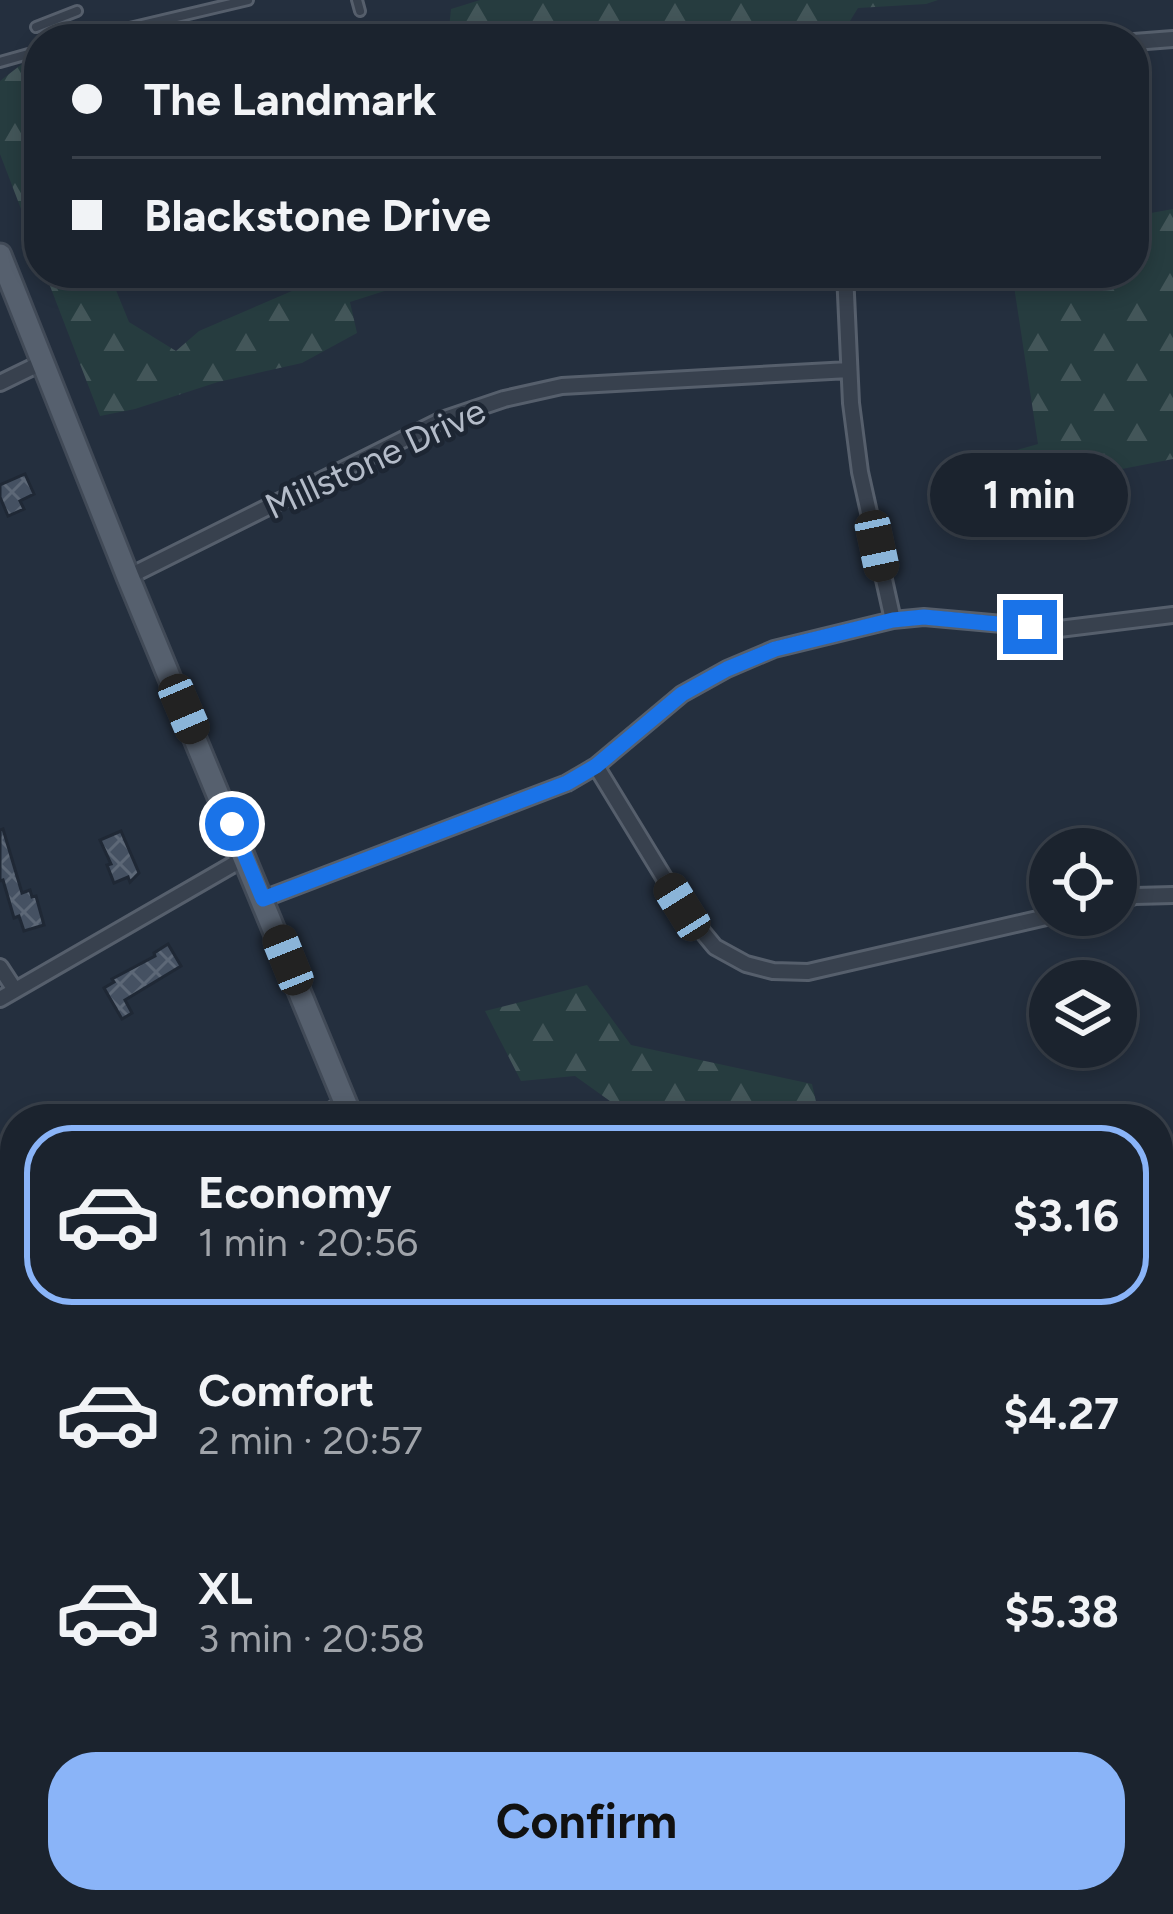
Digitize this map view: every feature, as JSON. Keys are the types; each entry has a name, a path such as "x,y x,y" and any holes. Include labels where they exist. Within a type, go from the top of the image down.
{"main road":[{"path":"0,254 345,1104"}],"street":[{"path":"846,288 860,472 893,620"},
{"path":"0,383 43,362"},
{"name":"Millstone Drive","path":"128,577 442,420 503,398 562,386 850,370"},
{"path":"263,899 567,783 596,766 682,694 775,649 924,617 1059,629 1173,615"},
{"path":"596,766 682,907 715,947 746,964 808,972 1029,921"},
{"path":"0,999 246,857"},
{"path":"1137,896 1173,895"},
{"path":"0,967 15,990"}],"lane":[{"path":"146,24 248,0"},
{"path":"41,24 77,11"}],"green space":[{"path":"480,0 938,0 858,8 848,24 450,24 451,9"},
{"path":"24,64 24,217 0,154 0,81"},
{"path":"1173,209 1173,459 1122,469 1018,501 962,466 1038,444 1014,288 1149,288 1149,213"},
{"path":"51,288 115,288 129,322 176,351 199,331 299,288 394,288 350,302 357,333 302,363 100,416"},
{"path":"587,985 631,1045 812,1084 817,1104 614,1104 575,1076 521,1081 485,1011"}],"building":[{"path":"25,474 34,494 20,501 24,509 8,516 0,485"},
{"path":"3,829 22,893 30,890 36,896 44,925 24,931 19,916 14,918 0,881"},
{"path":"121,831 139,873 130,882 128,877 114,883 100,840"},
{"path":"168,944 181,966 125,1000 132,1013 122,1019 104,988"}],"route":[{"path":"232,824 263,899 567,783 596,766 682,694 775,649 924,617 1030,627"}]}
